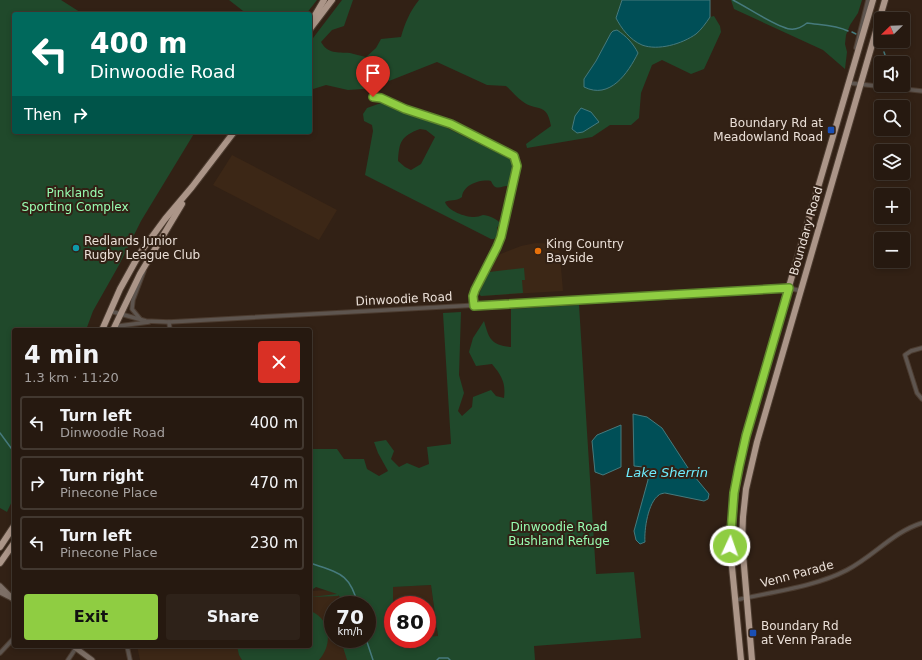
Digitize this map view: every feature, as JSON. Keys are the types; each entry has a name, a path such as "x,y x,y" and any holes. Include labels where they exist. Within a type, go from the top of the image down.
{"highway":[{"path":"312,21 324,0"},
{"path":"312,26 332,0"},
{"name":"Boundary Road","path":"741,660 730,546 734,493 746,436 873,0"},
{"name":"Boundary Road","path":"752,660 742,542 746,489 757,442 885,0"},
{"path":"103,328 123,283 140,253 232,134"},
{"path":"114,328 146,264 192,187"},
{"path":"0,547 12,529"},
{"path":"0,563 12,546"}],"street":[{"path":"854,65 854,57 868,0"},
{"path":"849,83 922,91"},
{"path":"373,97 381,98 405,109 451,124 514,156 517,166 501,237 475,290 473,296 474,306"},
{"path":"141,320 132,309 133,300 146,264"},
{"name":"Dinwoodie Road","path":"116,328 119,326 152,322 789,288 801,291"},
{"name":"Dinwoodie Road","path":"110,311 120,315 152,322"},
{"path":"169,322 170,328"},
{"path":"922,348 904,355 917,392 922,399"},
{"name":"Venn Parade","path":"736,600 816,582 848,570 891,539 922,523"},
{"path":"0,586 12,598"},
{"path":"0,592 12,598"},
{"path":"0,653 12,640"},
{"path":"68,660 74,648"},
{"path":"76,648 92,660"},
{"path":"127,648 130,660"}],"shaded area":[{"path":"232,155 337,210 319,240 213,185"},
{"name":"King Country Bayside","path":"536,243 559,244 563,291 481,296 479,294 498,255 521,246"},
{"path":"431,585 432,596 384,596 384,648 436,648 436,622 441,660 140,660 137,648 312,648 312,591"}],"green space":[{"name":"Pinklands Sporting Complex","path":"0,0 61,0 80,12 12,12 12,134 194,134 141,221 119,265 93,311 87,328 12,328 12,501 7,512 0,508"},
{"path":"229,0 317,0 308,12 244,12"},
{"path":"342,0 353,0 344,26 332,30 321,42 327,49 330,50 366,57 376,48 381,39 401,37 408,17 419,0 622,0 616,18 696,34 710,17 714,16 720,26 721,32 704,69 691,74 662,60 652,65 641,93 639,118 631,125 610,125 592,137 527,148 526,144 551,126 547,113 540,108 527,104 518,98 506,86 487,85 437,62 389,81 387,80 388,76 382,72 377,72 372,80 378,87 376,88 348,90 326,85 312,89 312,39","holes":["611,33 625,74 584,79 596,61"]},
{"path":"731,0 862,0 858,13 850,25 846,35 845,44 847,52 845,69 823,50 734,9"},
{"path":"381,103 439,124 512,160 514,164 510,186 497,188 491,181 477,182 465,189 460,199 445,202 453,211 462,215 477,217 485,215 497,220 500,223 497,228 497,236 494,239 491,239 365,175 373,131 372,125 364,121 363,114 367,108","holes":["420,129 426,130 435,137 421,164 411,170 398,161 400,144 409,134"]},
{"path":"524,268 525,280 522,280 523,293 481,296 479,294 489,272"},
{"name":"Dinwoodie Road Bushland Refuge","path":"579,305 596,574 634,572 641,638 534,646 535,660 347,660 343,648 376,648 376,596 338,595 312,597 337,594 316,587 312,590 312,449 337,449 344,459 364,459 367,469 379,476 388,471 374,442 386,440 394,451 391,459 399,467 407,463 419,468 429,464 427,447 451,444 443,313 461,312 459,375 464,393 458,411 462,416 472,407 473,397 491,390 496,396 504,398 503,383 500,375 492,364 476,366 469,352 473,338 484,321 489,337 495,343 511,347 511,309"},
{"path":"312,612 317,614 324,623 324,648 326,648 319,660 242,660 237,648 312,648"}],"water":[{"path":"622,0 710,0 710,17 698,32 684,41 670,46 648,47 634,40 623,30 618,22 616,18"},
{"path":"617,30 629,40 636,49 638,53 634,61 623,76 610,87 602,90 593,90 584,87 584,79 596,61 611,33"},
{"path":"384,70 389,73 387,80 384,82 377,84 370,78 374,72"},
{"path":"581,108 591,112 599,122 583,132 577,133 572,129 575,116"},
{"name":"Lake Sherrin","path":"633,414 647,417 662,428 690,471 709,494 708,499 704,501 665,493 659,495 649,510 645,531 645,542 640,544 636,540 634,531 648,480 647,471 643,467 634,466"},
{"path":"621,425 621,467 603,475 595,472 592,441 597,435"}],"waterway":[{"path":"733,0 770,21 790,29 801,27 807,23 833,26 848,31"},
{"path":"852,32 856,34"},
{"path":"0,433 12,449"},
{"path":"312,564 329,569 342,576 347,580 356,596"},
{"path":"369,648 373,660"},
{"path":"437,660 439,658 448,658 450,660"}],"place":[{"name":"Boundary Rd at Meadowland Road","path":"831,130"},
{"name":"Redlands Junior Rugby League Club","path":"76,248"},
{"name":"King Country Bayside","path":"538,251"},
{"name":"Boundary Rd at Venn Parade","path":"753,633"}],"route":[{"path":"373,97 381,98 405,109 451,124 514,156 517,166 501,237 475,290 473,296 474,306 789,288 746,436 734,493 730,546"}]}
